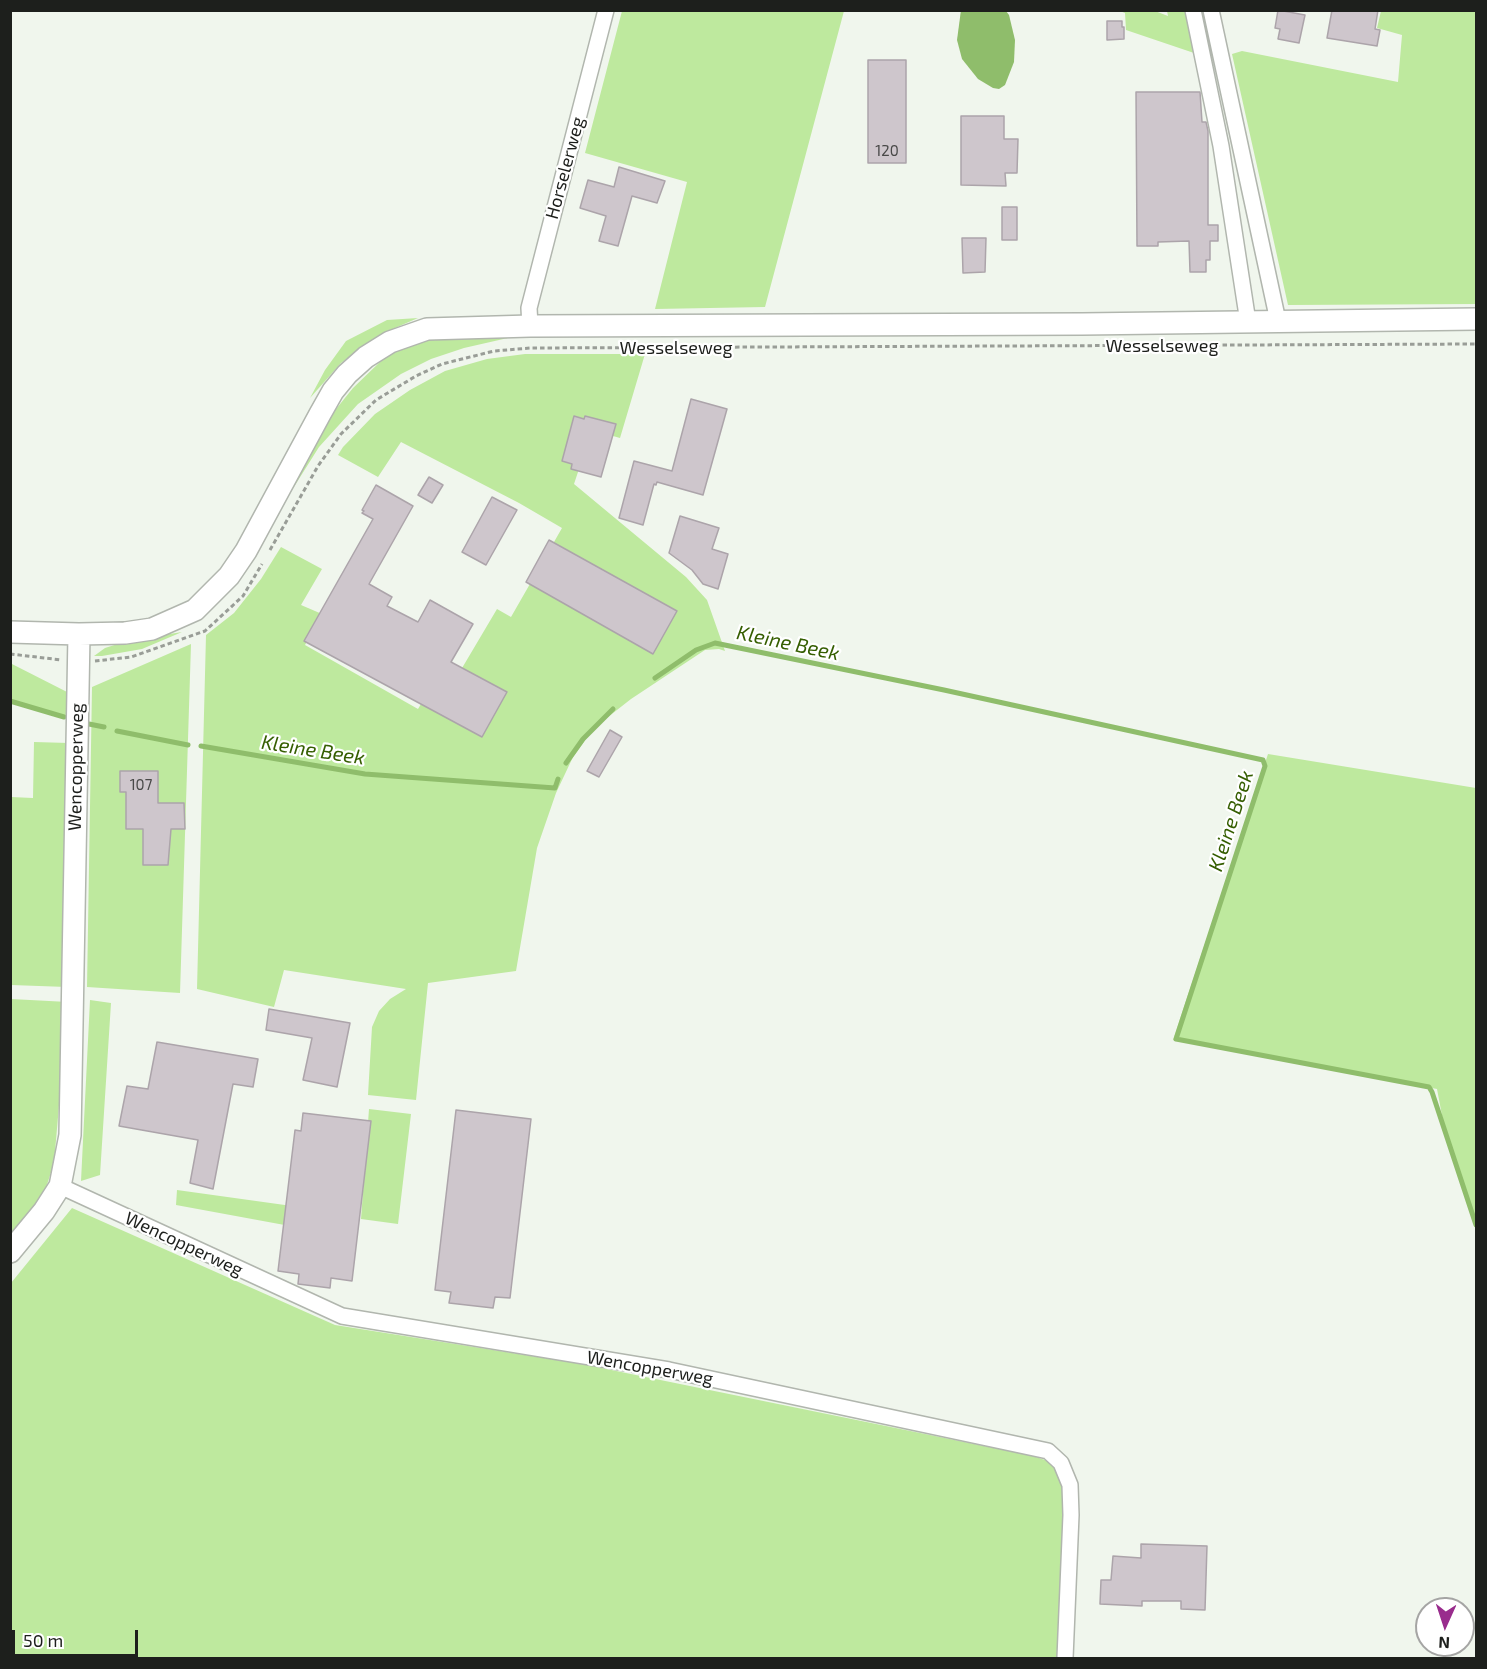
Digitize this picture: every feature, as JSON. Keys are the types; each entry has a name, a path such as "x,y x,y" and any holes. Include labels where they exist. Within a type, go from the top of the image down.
{"main road":[{"name":"Wesselseweg","path":"10,632 125,633 152,629 195,610 230,576 246,551 333,391 347,374 366,357 390,342 427,329 530,326 1476,319"},
{"name":"Wencopperweg","path":"10,1252 44,1211 60,1186 70,1135 79,634"}],"street":[{"name":"Horselerweg","path":"530,326 529,308 606,10"},
{"path":"1193,10 1221,146 1248,322"},
{"path":"1211,10 1278,321"},
{"name":"Wencopperweg","path":"60,1186 342,1316 669,1370 1048,1451 1062,1463 1070,1485 1071,1515 1065,1659"}],"path":[{"name":"Wesselseweg","path":"10,654 78,662 130,657 205,631 243,596 318,466 341,434 376,400 416,376 442,364 494,351 531,348 1476,344"}],"shaded area":[{"path":"961,10 1006,11 1009,15 1015,40 1014,62 1005,85 999,89 978,79 962,59 957,40"},
{"path":"622,11 844,11 765,307 655,309 687,182 585,153"},
{"path":"1120,11 1155,11 1168,16 1167,11 1186,11 1194,53 1126,30 1125,13"},
{"path":"1381,11 1476,11 1476,304 1288,305 1232,54 1242,51 1398,82 1402,35 1377,28"},
{"path":"418,318 365,345 341,363 310,398 325,370 346,341 387,320"},
{"path":"521,335 464,348 431,359 401,374 358,404 319,447 292,490 314,444 332,414 353,388 382,360 411,341 461,336"},
{"path":"525,354 645,354 620,438 592,430 574,484 686,577 707,600 725,651 705,650 631,699 594,728 573,757 556,793 537,848 516,971 428,983 416,1100 368,1095 372,1027 379,1011 390,999 406,989 284,970 274,1007 197,989 206,635 234,613 261,579 281,547 322,569 301,605 322,614 305,645 418,709 436,679 452,685 497,609 511,617 562,528 401,442 378,477 338,455 375,414 410,390 445,371 487,359"},
{"path":"182,632 142,649 94,656 105,648 127,641"},
{"path":"191,644 180,993 87,987 92,687"},
{"path":"10,663 69,693 69,719 11,703"},
{"path":"34,742 69,743 67,987 11,985 11,797 33,798"},
{"path":"1268,754 1476,788 1476,1227 1444,1126 1437,1089 1173,1040"},
{"path":"11,999 68,1002 54,1163 44,1194 11,1234"},
{"path":"90,1000 111,1003 100,1175 81,1181"},
{"path":"369,1109 411,1114 398,1224 361,1219"},
{"path":"177,1190 292,1206 290,1226 176,1205"},
{"path":"72,1208 335,1325 582,1364 1033,1456 1048,1461 1059,1470 1065,1489 1061,1658 11,1658 11,1283"}],"building":[{"path":"1278,10 1305,15 1299,43 1278,39 1280,29 1275,28"},
{"path":"1332,10 1378,10 1375,29 1380,30 1377,46 1327,38"},
{"path":"1107,21 1122,21 1124,39 1107,40"},
{"path":"868,60 906,60 906,163 868,163"},
{"path":"1136,92 1200,92 1202,122 1206,122 1208,131 1208,225 1218,225 1218,241 1210,241 1210,260 1206,260 1206,272 1190,272 1189,241 1158,242 1158,246 1137,246"},
{"path":"961,116 1004,116 1004,139 1018,139 1017,173 1005,173 1006,186 961,185"},
{"path":"619,167 665,181 657,203 632,196 618,246 599,241 606,216 580,208 588,180 614,187"},
{"path":"1002,207 1017,207 1017,240 1002,240"},
{"path":"962,238 986,238 985,272 963,273"},
{"path":"691,399 727,409 703,495 657,482 656,485 654,484 643,525 619,518 634,461 672,471"},
{"path":"574,416 584,419 585,416 616,424 601,477 571,469 572,464 562,461"},
{"path":"429,477 443,485 432,503 418,495"},
{"path":"376,485 413,506 369,584 392,597 387,606 418,622 430,600 473,624 451,662 507,692 482,737 304,641 373,519 362,513 364,511 362,510"},
{"path":"492,497 517,510 486,565 462,552"},
{"path":"680,516 719,528 712,549 728,554 718,589 703,584 692,570 669,553"},
{"path":"549,540 677,611 653,654 526,582"},
{"path":"610,730 622,737 599,777 587,771"},
{"path":"120,771 158,771 158,803 184,803 185,829 171,829 168,865 143,865 143,829 126,829 126,792 120,792"},
{"path":"269,1009 350,1023 337,1087 303,1080 312,1038 266,1030"},
{"path":"157,1042 258,1059 253,1087 233,1084 213,1189 190,1183 198,1140 119,1126 127,1086 148,1089"},
{"path":"456,1110 531,1119 510,1298 495,1297 493,1308 449,1303 451,1292 435,1290"},
{"path":"303,1113 371,1121 352,1281 331,1278 330,1288 298,1284 299,1274 278,1271 295,1130 301,1131"},
{"path":"1141,1544 1207,1546 1205,1610 1181,1609 1181,1601 1142,1601 1142,1606 1100,1604 1101,1580 1111,1580 1113,1556 1141,1558"}],"waterway":[{"name":"Kleine Beek","path":"655,678 696,650 715,643 944,690 1263,760 1265,766 1176,1039 1429,1087 1476,1225"},
{"name":"Kleine Beek","path":"10,701 64,717"},
{"name":"Kleine Beek","path":"566,763 583,739 613,709"},
{"name":"Kleine Beek","path":"89,724 104,727"},
{"name":"Kleine Beek","path":"117,731 188,745"},
{"name":"Kleine Beek","path":"201,746 365,774 555,788 558,779"}]}
